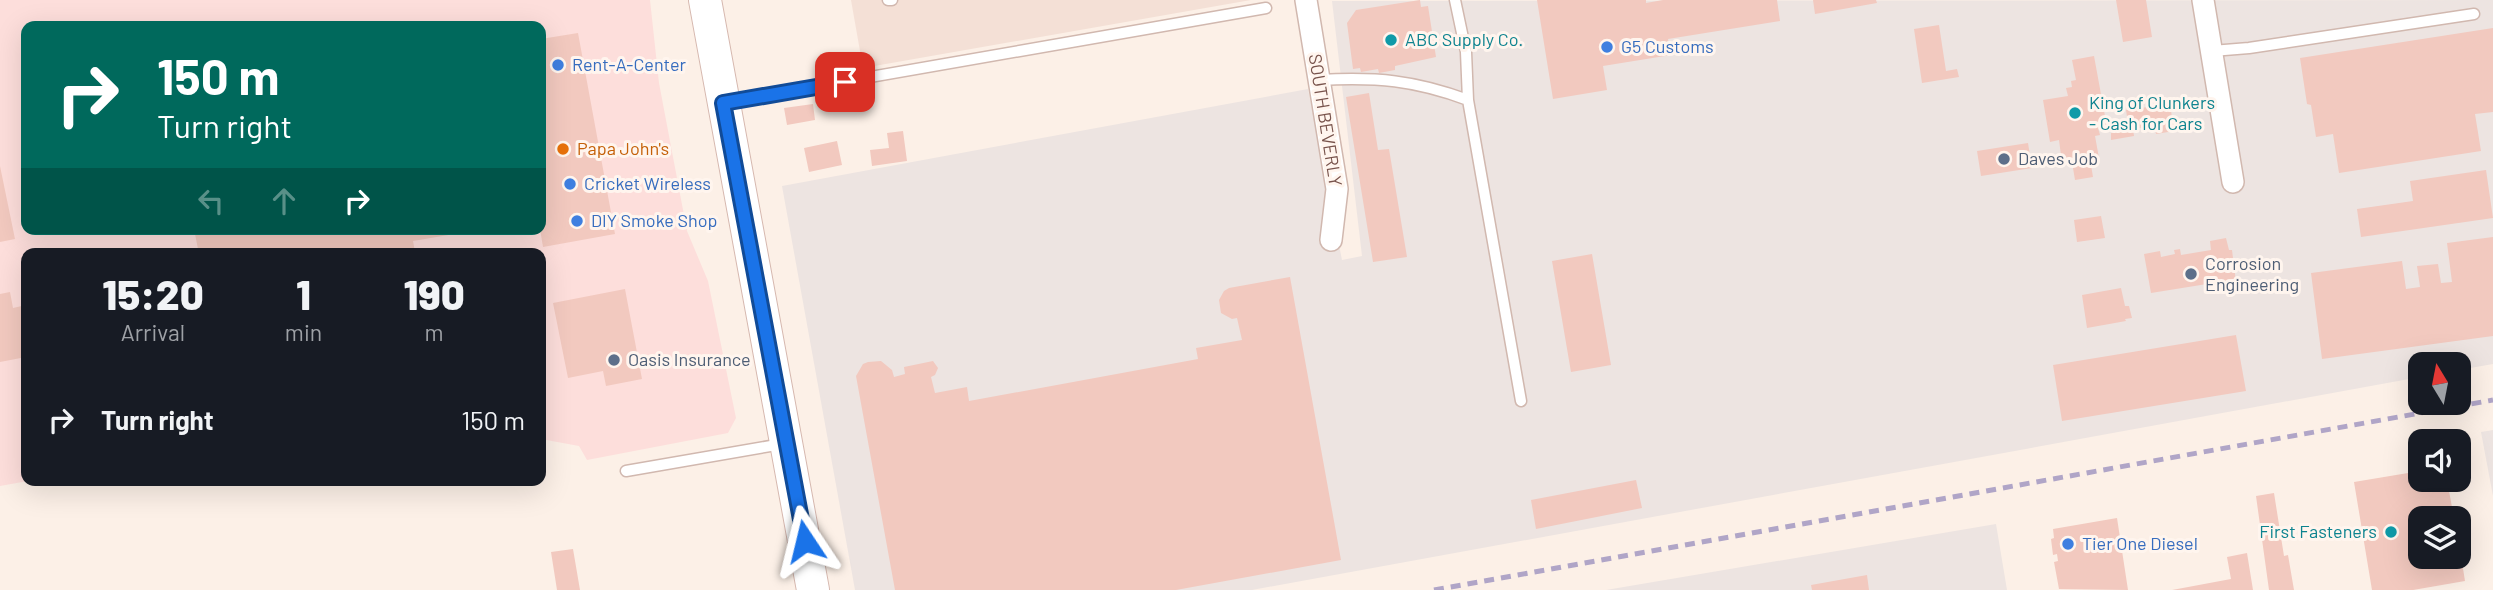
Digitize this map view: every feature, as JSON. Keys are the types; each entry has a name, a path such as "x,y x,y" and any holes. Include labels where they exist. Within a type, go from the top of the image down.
{"main road":[{"path":"705,0 813,590"}],"street":[{"name":"SOUTH BEVERLY","path":"1306,0 1337,190 1331,240"},
{"path":"2203,0 2233,182"}],"lane":[{"path":"1455,0 1466,52 1468,100 1521,401"},
{"path":"723,103 1266,8"},
{"path":"2212,51 2249,48 2474,14"},
{"path":"1319,80 1402,80 1468,100"},
{"path":"626,471 788,443"}],"shaded area":[{"path":"0,0 650,0 659,83 687,231 708,281 736,418 728,433 587,460 579,446 546,440 546,248 21,248 21,482 0,486"},
{"path":"851,0 1251,0 863,68"},
{"path":"2493,0 2493,364 2471,368 2471,352 2408,352 2408,379 1252,590 855,590 782,186 1308,89 1342,260 1362,256 1332,1"},
{"path":"2493,430 2493,496 2481,432"},
{"path":"1996,524 2007,590 1606,590"}],"building":[{"name":"ABC Supply Co.","path":"1420,0 1421,7 1428,6 1436,57 1395,66 1395,70 1379,73 1378,69 1361,72 1360,68 1353,69 1347,23 1356,10"},
{"name":"G5 Customs","path":"1537,0 1646,0 1646,3 1663,0 1777,0 1780,21 1668,39 1671,55 1603,66 1607,90 1553,99"},
{"path":"1813,0 1876,0 1877,3 1815,14"},
{"path":"2116,0 2146,0 2152,37 2123,42"},
{"path":"1939,25 1946,71 1957,69 1959,77 1922,83 1914,29"},
{"path":"2493,28 2493,112 2475,114 2481,151 2339,173 2333,134 2316,137 2311,105 2307,104 2300,58"},
{"path":"578,33 615,234 543,247 541,235 546,235 546,38"},
{"name":"King of Clunkers - Cash for Cars","path":"2094,56 2107,127 2098,128 2100,135 2095,136 2099,158 2090,159 2093,177 2075,180 2072,162 2062,163 2059,140 2050,142 2043,100 2068,96 2066,88 2072,87 2071,81 2076,80 2072,60"},
{"path":"1369,93 1378,150 1389,149 1407,257 1373,262 1346,97"},
{"path":"813,104 815,120 787,125 784,108"},
{"path":"2170,104 2174,131 2156,134 2155,126 2133,129 2134,136 2111,140 2111,133 2129,130 2126,110"},
{"path":"903,131 907,161 872,166 870,150 889,148 887,133"},
{"path":"837,141 842,165 809,172 804,148"},
{"name":"Daves Job","path":"2028,143 2032,168 1981,176 1977,151"},
{"path":"0,166 15,239 0,242"},
{"path":"2486,170 2493,218 2361,237 2357,209 2413,201 2410,181"},
{"path":"2101,216 2105,238 2077,242 2074,220"},
{"path":"195,235 448,235 413,241 414,248 198,248"},
{"path":"2493,237 2493,336 2322,359 2311,273 2402,261 2406,289 2420,287 2417,266 2438,264 2441,283 2452,282 2447,243"},
{"name":"Corrosion Engineering","path":"2226,238 2229,250 2232,250 2237,290 2208,293 2207,284 2151,293 2144,254 2160,251 2161,257 2175,254 2174,250 2180,249 2181,255 2211,250 2210,241"},
{"path":"1592,254 1611,365 1571,372 1552,261"},
{"path":"1290,277 1341,560 1176,590 895,590 856,376 863,364 881,361 892,370 894,377 905,374 904,367 933,361 938,368 931,377 935,393 967,387 969,401 1198,359 1196,348 1242,340 1237,318 1232,319 1221,313 1219,300 1224,291"},
{"path":"2121,288 2125,306 2129,306 2132,318 2087,328 2082,295"},
{"path":"625,289 642,379 606,386 603,371 568,378 553,303"},
{"path":"10,292 13,308 21,306 21,358 0,362 0,294"},
{"path":"2236,335 2246,391 2062,421 2053,365"},
{"name":"First Fasteners","path":"2408,473 2408,492 2449,492 2452,506 2408,506 2408,569 2463,569 2465,581 2413,590 2372,590 2354,482"},
{"path":"1636,480 1642,508 1536,529 1531,500"},
{"path":"2274,493 2284,556 2288,555 2294,590 2269,590 2256,496"},
{"path":"2117,518 2128,590 2059,589 2054,562 2058,561 2057,554 2053,555 2051,539 2054,538 2053,529"},
{"path":"573,549 580,590 557,590 551,552"},
{"path":"2247,553 2253,590 2172,590 2231,579 2227,557"},
{"path":"1867,575 1869,590 1812,590 1811,585"}],"railway":[{"path":"1434,590 2493,400"}],"place":[{"name":"ABC Supply Co.","path":"1391,40"},
{"name":"G5 Customs","path":"1607,47"},
{"name":"Rent-A-Center","path":"558,65"},
{"name":"King of Clunkers - Cash for Cars","path":"2075,113"},
{"name":"Papa John's","path":"563,149"},
{"name":"Daves Job","path":"2004,159"},
{"name":"Cricket Wireless","path":"570,184"},
{"name":"DIY Smoke Shop","path":"577,221"},
{"name":"Corrosion Engineering","path":"2191,274"},
{"name":"Oasis Insurance","path":"614,360"},
{"name":"First Fasteners","path":"2391,532"},
{"name":"Tier One Diesel","path":"2068,544"}],"route":[{"path":"805,541 723,103 845,82"}]}
